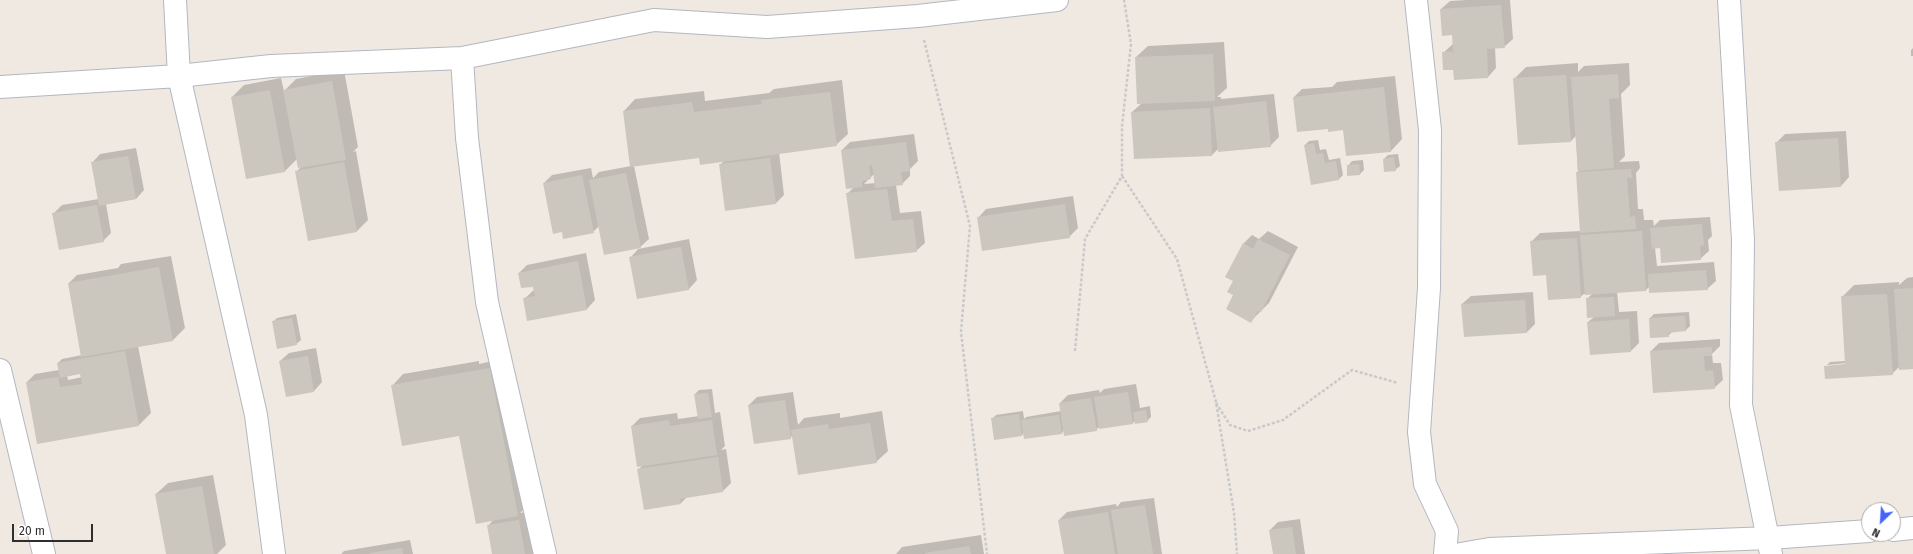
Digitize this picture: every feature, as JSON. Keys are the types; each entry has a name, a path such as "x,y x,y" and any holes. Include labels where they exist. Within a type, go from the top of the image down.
{"street":[{"path":"175,0 179,76 256,415 274,554"},
{"path":"0,87 179,76 271,66 462,58 654,20 767,27 918,16 1057,0"},
{"path":"1416,0 1430,130 1429,288 1419,432 1425,484 1446,531 1445,554"},
{"path":"1729,0 1744,240 1741,405 1770,546"},
{"path":"462,58 467,138 487,302 545,554"},
{"path":"0,370 44,554"},
{"path":"1901,529 1913,528"},
{"path":"1461,554 1489,549 1770,546 1861,532"}],"path":[{"path":"1075,351 1085,239 1122,176 1122,126 1131,44 1124,0"},
{"path":"918,16 970,226 961,332 987,554"},
{"path":"1122,176 1178,259 1216,402 1234,514 1237,554"},
{"path":"1216,402 1230,425 1248,431 1284,420 1352,370 1421,390"}],"building":[{"path":"1501,5 1505,48 1487,49 1488,78 1454,80 1453,70 1443,70 1442,52 1459,51 1453,51 1452,35 1442,36 1440,9"},
{"path":"1213,54 1215,101 1137,104 1135,57"},
{"path":"1618,74 1619,98 1609,99 1614,168 1578,171 1571,77"},
{"path":"1566,75 1571,142 1518,145 1513,78"},
{"path":"332,81 346,160 298,168 283,90"},
{"path":"1384,87 1391,152 1346,156 1343,130 1328,132 1328,129 1297,132 1293,97"},
{"path":"270,90 285,172 246,179 231,97"},
{"path":"830,92 837,146 700,165 699,158 630,167 623,111 692,102 694,112 762,104 761,100"},
{"path":"1266,101 1271,147 1218,152 1213,107"},
{"path":"1210,108 1212,156 1134,159 1131,112"},
{"path":"1838,138 1841,187 1779,191 1775,142"},
{"path":"906,142 910,171 901,172 903,185 875,188 872,165 869,166 871,179 862,181 862,187 846,189 841,150"},
{"path":"1314,143 1316,154 1323,153 1325,163 1336,161 1339,180 1311,185 1304,145"},
{"path":"128,156 136,199 99,206 91,162"},
{"path":"1394,157 1396,171 1384,172 1383,159"},
{"path":"770,158 776,204 725,211 719,164"},
{"path":"344,162 357,232 308,241 295,171"},
{"path":"1359,164 1360,175 1347,176 1347,165"},
{"path":"1631,169 1632,178 1627,178 1630,217 1635,216 1636,229 1580,233 1576,172"},
{"path":"626,173 641,248 604,255 589,180"},
{"path":"582,175 594,233 563,239 562,232 553,234 543,183"},
{"path":"887,189 892,221 913,219 917,252 855,259 846,193"},
{"path":"1065,204 1070,238 982,251 977,217"},
{"path":"97,205 104,242 59,250 52,213"},
{"path":"1702,224 1704,245 1700,246 1701,260 1661,263 1660,248 1652,249 1650,228"},
{"path":"1642,231 1646,291 1585,295 1580,235"},
{"path":"1577,238 1581,298 1548,300 1546,275 1533,276 1530,241"},
{"path":"1258,239 1290,255 1261,312 1258,311 1251,323 1226,309 1233,295 1227,292 1233,281 1225,277 1243,243 1253,249"},
{"path":"681,247 689,290 637,299 629,257"},
{"path":"578,261 587,310 527,321 523,298 535,296 533,287 521,288 518,273"},
{"path":"159,267 173,341 81,357 68,283"},
{"path":"1706,270 1708,290 1649,293 1648,274"},
{"path":"1913,288 1913,369 1899,370 1894,289"},
{"path":"1887,294 1893,375 1825,379 1824,366 1845,364 1841,296"},
{"path":"1614,297 1615,316 1587,318 1586,298"},
{"path":"1525,300 1527,333 1464,337 1461,304"},
{"path":"1685,316 1686,331 1668,333 1669,337 1650,338 1649,318"},
{"path":"292,318 297,345 277,349 272,321"},
{"path":"1629,319 1631,352 1590,355 1587,322"},
{"path":"1712,347 1712,356 1704,356 1705,371 1713,370 1715,389 1653,393 1650,351"},
{"path":"125,351 139,426 37,444 26,382 58,377 60,387 82,384 80,374 60,378 57,363"},
{"path":"308,356 314,392 286,397 279,361"},
{"path":"490,368 518,516 476,524 459,436 402,446 391,385"},
{"path":"1128,392 1133,424 1099,429 1094,397"},
{"path":"708,393 712,417 698,419 694,394"},
{"path":"1091,398 1097,431 1064,436 1059,403"},
{"path":"785,400 791,439 754,444 748,405"},
{"path":"1146,410 1148,422 1135,424 1133,412"},
{"path":"1019,414 1022,436 994,440 991,418"},
{"path":"1059,415 1062,434 1024,439 1021,420"},
{"path":"669,420 670,426 712,420 717,455 637,467 631,426"},
{"path":"870,423 877,463 798,475 791,430 828,424 829,429"},
{"path":"718,457 723,492 680,499 681,504 644,510 637,469"},
{"path":"202,486 214,554 166,554 155,494"},
{"path":"1145,505 1153,554 1118,554 1111,510"},
{"path":"1108,512 1115,554 1064,554 1058,520"},
{"path":"519,520 525,554 492,554 487,525"},
{"path":"1292,527 1296,554 1273,554 1269,530"},
{"path":"969,546 971,554 925,554 925,553"},
{"path":"402,548 403,554 370,554 370,553"}]}
